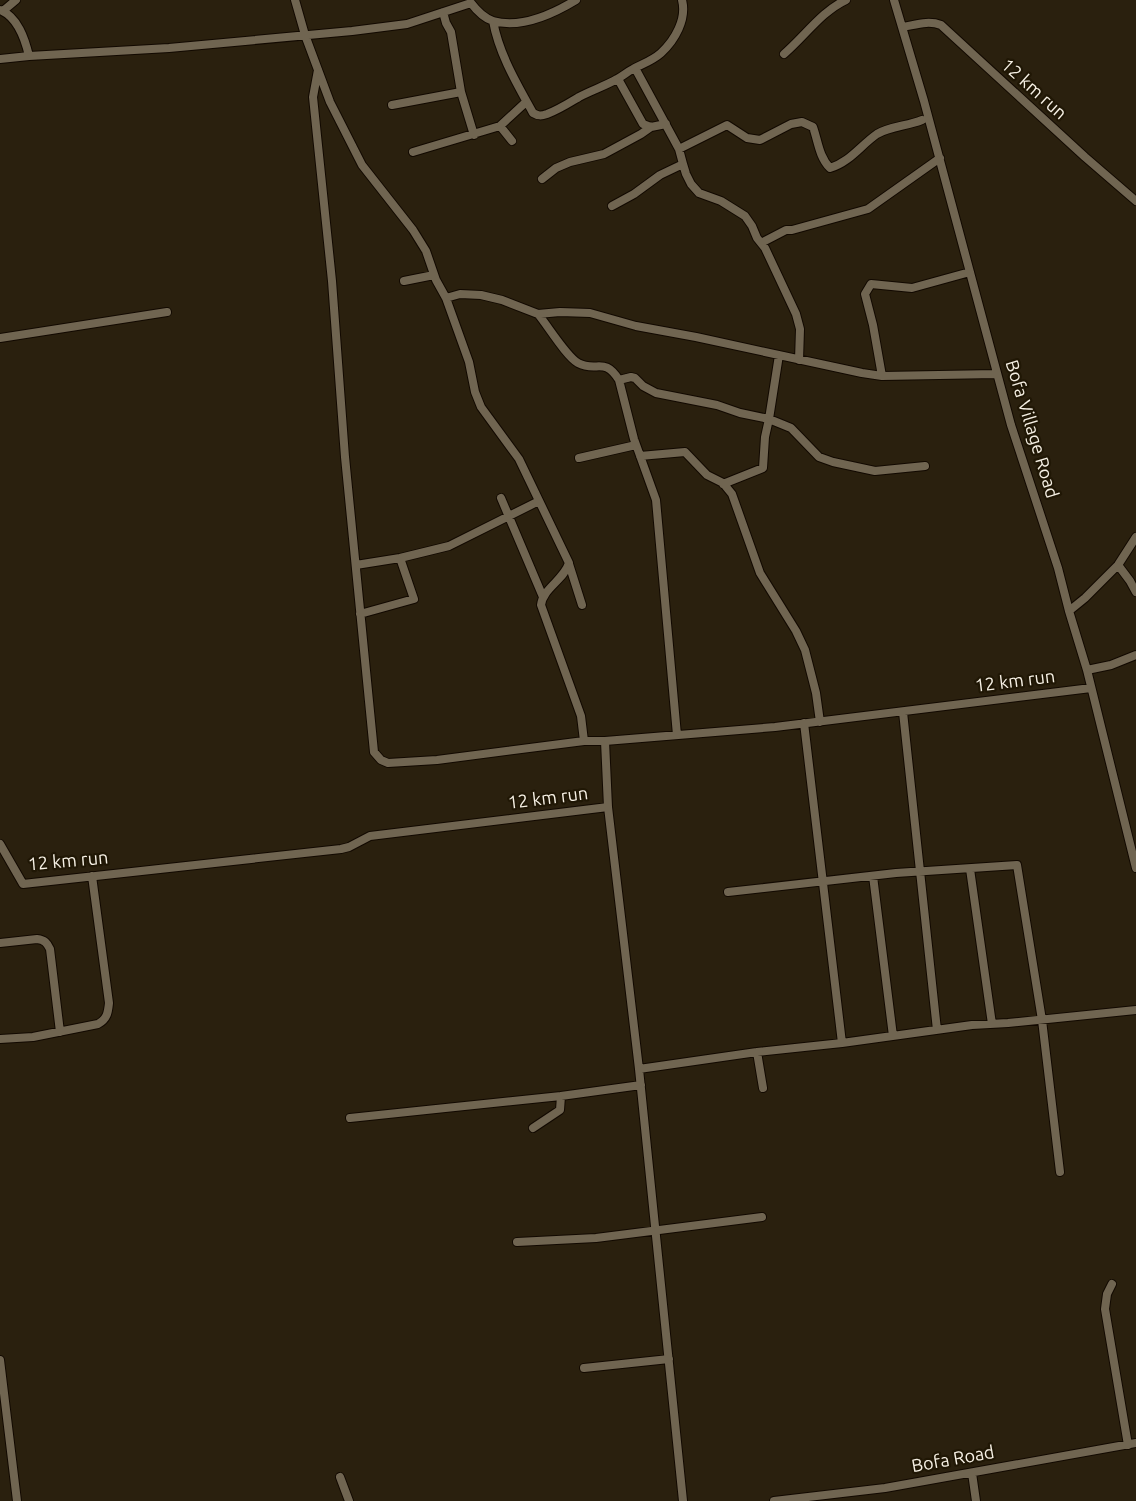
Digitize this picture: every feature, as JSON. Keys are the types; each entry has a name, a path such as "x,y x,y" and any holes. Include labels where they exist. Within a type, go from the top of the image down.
{"street":[{"path":"16,0 2,10 15,22 22,33 29,56"},
{"path":"295,0 305,35 330,102 362,165 413,230 426,251 469,362 475,392 481,407 519,459 569,563 582,605"},
{"path":"0,59 169,48 352,31 407,24 471,2 479,13 493,21 511,23 544,17 576,0"},
{"path":"493,21 499,45 508,66 533,114 539,116 548,114 618,79 662,53 680,27 684,7 682,0"},
{"path":"784,54 821,18 846,0"},
{"name":"Bofa Village Road","path":"894,0 940,158 1017,447 1058,568 1087,670 1136,868"},
{"path":"443,12 451,32 461,92 474,135"},
{"name":"12 km run","path":"902,27 928,22 941,25 1136,201"},
{"path":"636,68 680,149 691,184 699,193 721,201 745,216 765,248 796,314 800,328 800,360"},
{"path":"318,70 313,97 332,281 345,457 374,752 381,760 388,763 437,760 584,741 605,741"},
{"path":"618,79 643,124 651,127"},
{"path":"392,105 461,92"},
{"path":"413,152 500,126 526,102"},
{"path":"680,149 727,125 747,138 759,140 791,124 802,122 813,127 822,157 830,168 838,166 887,129 922,120"},
{"path":"542,179 556,168 570,162 604,154 651,127 666,124"},
{"path":"500,126 512,141"},
{"path":"761,243 786,230 868,209 940,158"},
{"path":"612,206 634,194 660,175 683,164"},
{"path":"882,376 865,294 871,284 912,288 970,272"},
{"path":"404,281 434,275"},
{"path":"446,298 460,294 481,295 502,300 538,314 560,312 590,314 636,326 882,376 996,374"},
{"path":"0,338 167,312"},
{"path":"538,314 570,357 588,366 609,367 619,380 636,446 656,500 677,735"},
{"path":"723,484 763,468 765,437 780,355"},
{"path":"619,380 636,378 643,386 656,393 717,405 740,413 770,419 791,428 819,457 849,467 875,471 926,466"},
{"path":"579,458 636,446"},
{"path":"640,456 685,452 707,475 723,484 732,494 760,573 796,631 805,650 816,693 820,722"},
{"path":"501,498 543,597"},
{"path":"356,565 400,558 449,546 539,501"},
{"path":"1069,611 1118,565 1136,537"},
{"path":"360,614 414,599 400,558"},
{"path":"569,563 567,571 543,597 541,605 581,716 584,741"},
{"path":"1118,565 1136,592"},
{"path":"1087,670 1111,665 1136,655"},
{"name":"12 km run","path":"0,844 23,884 341,849 370,836 608,807 605,741 820,722 1091,688"},
{"path":"903,712 937,1030"},
{"path":"804,723 842,1043"},
{"path":"608,807 641,1085 683,1501"},
{"path":"728,892 873,876 1017,865 1042,1020 1060,1172"},
{"path":"970,868 992,1024"},
{"path":"0,1039 33,1037 98,1024 108,1013 109,1003 92,876"},
{"path":"873,876 893,1036"},
{"path":"0,943 37,939 47,943 50,949 60,1032"},
{"path":"639,1068 937,1030 1136,1010"},
{"path":"757,1052 763,1088"},
{"path":"350,1118 561,1096 641,1085"},
{"path":"534,1128 560,1110 561,1096"},
{"path":"517,1242 596,1238 762,1217"},
{"path":"1112,1284 1107,1294 1105,1309 1132,1444"},
{"path":"584,1368 669,1359"},
{"path":"0,1361 18,1501"},
{"name":"Bofa Road","path":"774,1501 885,1488 1132,1444"},
{"path":"972,1473 976,1501"},
{"path":"340,1477 349,1501"}]}
